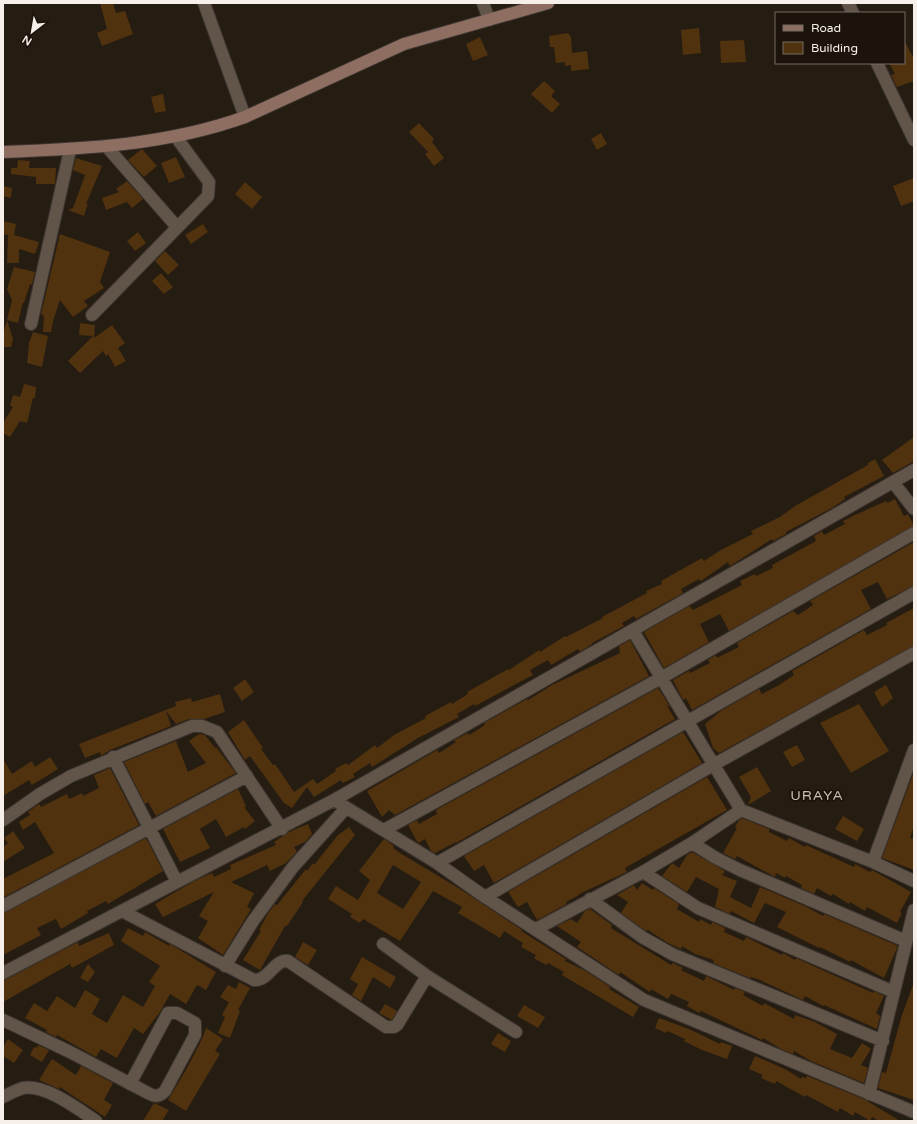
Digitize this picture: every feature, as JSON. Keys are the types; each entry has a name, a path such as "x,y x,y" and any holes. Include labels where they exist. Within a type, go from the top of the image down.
{"street":[{"path":"204,3 245,117"},
{"path":"483,3 489,20"},
{"path":"3,152 70,150 107,147 176,137 221,125 245,117 404,44 548,3"},
{"path":"848,3 852,12"},
{"path":"877,64 914,140"},
{"path":"92,315 208,196 209,182 176,137"},
{"path":"107,147 177,227"},
{"path":"31,324 70,150"},
{"path":"3,974 177,882 282,829 914,470"},
{"path":"893,482 914,509"},
{"path":"384,830 661,678 914,533"},
{"path":"437,863 689,722 914,593"},
{"path":"632,631 689,722 713,765 741,810 873,862 914,881"},
{"path":"485,897 713,765 914,654"},
{"path":"3,820 40,794 71,776 113,757 192,726 202,726 217,732 282,829"},
{"path":"873,862 914,750"},
{"path":"113,757 177,882"},
{"path":"3,906 247,776"},
{"path":"334,800 437,863 485,897 644,1000 914,1112"},
{"path":"225,966 253,921 293,867 346,808"},
{"path":"536,929 643,872 692,843 741,810"},
{"path":"692,843 716,858 740,870 906,941"},
{"path":"643,872 698,908 894,992"},
{"path":"590,899 642,937 672,954 884,1041"},
{"path":"869,1094 884,1041 914,910"},
{"path":"122,911 254,980 258,980 280,962 288,961 380,1024 390,1028 397,1025 427,976"},
{"path":"383,944 427,976 516,1032"},
{"path":"3,1020 130,1084 154,1096 162,1094 195,1035 195,1023 177,1012 168,1013 130,1084"},
{"path":"3,1097 15,1091 32,1088 44,1091 69,1103 96,1121"}],"building":[{"path":"100,3 113,3 116,13 125,11 133,34 102,46 97,33 107,29"},
{"path":"699,28 701,53 683,55 681,30"},
{"path":"568,33 571,37 572,53 587,51 589,69 571,71 571,65 565,66 565,62 556,63 554,47 550,47 549,36"},
{"path":"480,37 488,55 473,61 466,44"},
{"path":"744,40 746,62 721,63 720,41"},
{"path":"905,42 914,59 914,81 897,87 891,75 895,74 890,64 905,64"},
{"path":"544,81 555,91 551,96 560,104 552,113 531,94"},
{"path":"163,94 166,111 155,113 151,97"},
{"path":"419,123 434,139 432,142 444,158 434,166 425,154 428,152 409,132"},
{"path":"601,133 607,144 597,150 591,139"},
{"path":"142,149 157,166 144,177 128,160"},
{"path":"176,157 185,177 169,183 161,163"},
{"path":"76,158 102,166 86,204 88,203 84,216 68,210 73,208 85,175 73,170"},
{"path":"18,160 30,161 29,168 56,168 55,184 36,184 36,177 11,174 11,168 17,168"},
{"path":"914,178 914,201 901,206 893,186"},
{"path":"127,181 143,199 132,208 127,202 106,210 102,198 119,192 116,189"},
{"path":"245,182 262,197 252,209 235,194"},
{"path":"3,186 12,188 11,198 3,196"},
{"path":"3,221 16,224 14,235 39,242 35,254 19,249 19,263 7,263 8,235 3,234"},
{"path":"203,224 208,232 191,244 185,235"},
{"path":"138,232 146,243 135,251 127,241"},
{"path":"60,234 110,252 100,282 104,288 84,301 88,306 73,317 60,300 51,332 43,332 44,316 41,314"},
{"path":"165,251 179,265 168,275 155,261"},
{"path":"14,267 35,272 32,285 30,284 24,303 23,302 18,323 7,320 12,300 7,289"},
{"path":"161,273 173,287 164,294 152,281"},
{"path":"7,320 13,339 11,347 3,347 3,334"},
{"path":"80,323 95,325 94,338 112,325 125,343 118,348 126,361 115,367 108,354 106,356 103,351 80,373 68,361 93,336 79,335"},
{"path":"33,332 48,336 42,367 27,363 29,343"},
{"path":"24,384 36,387 35,398 33,398 27,423 20,421 10,437 3,433 3,423 13,407 10,406 13,395 20,397"},
{"path":"914,437 914,461 893,473 882,460"},
{"path":"875,459 884,476 844,497 845,499 832,508 786,532 786,534 773,541 772,539 730,566 728,562 701,581 699,579 681,589 683,593 636,619 634,616 622,623 624,626 592,643 580,652 578,649 551,665 548,660 530,670 533,675 475,706 474,704 457,714 459,717 418,738 372,767 370,763 353,774 355,777 343,783 341,780 314,797 307,787 292,808 284,803 250,756 245,760 228,732 244,720 263,748 261,749 273,765 275,764 294,792 313,779 317,784 336,771 335,769 346,763 348,765 375,745 377,748 394,735 426,718 425,716 451,702 452,704 468,694 467,692 508,669 509,670 539,650 540,652 565,636 566,637 603,618 602,617 647,593 646,591 662,584 661,581 702,558 704,561 721,550 753,534 751,531 780,517 795,506 868,465 868,463"},
{"path":"895,499 904,516 908,514 914,526 729,631 720,614 700,624 709,642 664,668 644,632 689,606 693,610 742,585 740,581 755,574 756,576 773,568 772,565 816,541 814,536 822,531 824,535 845,524 843,521 886,501 887,503"},
{"path":"914,542 914,586 887,599 878,582 861,590 871,609 692,710 686,698 683,700 673,680 689,671 690,673 710,663 708,660 716,655 717,658 739,647 737,643 793,611 798,615 813,605 810,601"},
{"path":"914,608 914,646 719,753 713,748 705,724 722,710 759,689 762,694 779,685 794,675 792,671 864,630 867,635 887,625 886,623"},
{"path":"630,640 649,676 395,815 389,810 382,817 367,791 437,750 439,753 456,742 454,740 468,733 469,735 485,725 484,723 527,699 528,700 552,685 620,653 619,646"},
{"path":"245,679 254,692 242,701 233,688"},
{"path":"886,685 893,698 882,707 874,692"},
{"path":"658,688 671,708 666,704 675,719 456,843 435,853 431,851 425,839 418,843 408,825 417,820 419,824 437,814 436,810"},
{"path":"220,694 225,712 204,719 189,719 176,724 166,711 171,726 110,750 101,756 100,752 85,758 79,744 176,706 175,702 191,698 192,702"},
{"path":"859,704 889,751 851,773 820,723"},
{"path":"683,732 702,763 494,883 484,865 474,871 464,856"},
{"path":"199,734 205,735 236,773 156,816 148,802 145,804 124,762 176,741 188,772 206,763 189,741"},
{"path":"797,745 805,760 792,767 783,752"},
{"path":"50,757 58,769 32,785 29,780 3,796 3,759 12,774 32,761 35,767"},
{"path":"757,767 771,791 748,805 751,797 739,777"},
{"path":"110,768 139,825 4,897 3,879 54,853 35,822 23,830 19,822 30,815 28,812 39,804 41,807 67,794 69,799 82,793 83,796 99,788 94,775"},
{"path":"914,772 914,826 910,838 914,839 914,870 882,858"},
{"path":"707,777 727,810 625,868 627,872 579,894 566,902 567,904 537,920 527,902 518,907 508,892"},
{"path":"238,789 246,806 244,807 255,821 245,829 244,827 226,837 216,819 200,829 210,848 180,862 163,829"},
{"path":"843,816 864,829 857,841 835,829"},
{"path":"742,818 769,829 769,832 787,841 789,838 805,847 806,845 854,867 855,864 870,872 872,870 911,892 900,912 902,913 897,923 867,907 865,911 850,902 849,904 833,894 831,896 817,888 814,894 801,888 802,885 786,876 785,878 776,873 775,877 737,856 735,859 723,853 737,828 735,827"},
{"path":"308,824 312,834 305,842 294,847 297,852 286,863 270,871 267,865 231,882 254,893 247,907 251,909 223,955 198,938 208,921 199,916 214,892 163,917 155,904 196,880 212,873 214,877 231,869 230,865 276,845 274,842 289,832"},
{"path":"349,827 355,835 302,901 303,902 287,926 285,926 260,970 243,960 261,931 259,930 267,915 275,904 277,905 306,869 307,871 313,863 314,865 338,835"},
{"path":"13,831 25,848 3,862 3,847 8,843 4,838"},
{"path":"146,838 163,871 108,904 106,901 87,911 88,913 61,929 56,919 37,928 41,935 3,955 3,913"},
{"path":"384,839 394,846 393,848 400,853 460,889 522,930 521,931 566,959 565,961 586,971 610,987 609,989 639,1007 633,1017 562,975 564,972 548,963 546,965 534,958 536,955 521,947 523,943 504,931 500,938 458,913 462,907 433,891 400,941 363,919 360,923 350,917 352,914 328,899 336,886 358,900 370,880 359,871","holes":["393,865 421,882 403,909 377,893"]},
{"path":"692,852 725,871 722,875 737,881 730,897 751,908 760,887 807,907 823,916 824,914 898,946 884,978 851,960 850,962 777,927 786,912 765,903 754,923 731,911 730,914 715,907 719,889 696,877 687,892 662,876 672,863 679,868 687,855"},
{"path":"642,883 653,890 654,888 679,904 677,909 699,922 700,919 711,925 712,922 725,928 724,932 744,941 746,937 782,955 783,953 795,960 796,958 873,993 874,991 884,996 876,1013 880,1016 877,1029 824,1005 823,1006 805,996 803,1000 760,980 750,978 713,963 714,960 695,954 682,946 681,949 668,943 648,930 646,931 621,913 628,902 617,895 634,885 637,890"},
{"path":"590,909 612,925 611,928 671,965 673,963 683,968 681,970 704,981 706,976 734,990 735,988 745,992 743,995 763,1006 764,1003 794,1019 795,1015 815,1022 837,1034 830,1049 852,1058 862,1043 871,1049 861,1065 868,1068 864,1083 811,1061 794,1051 793,1054 781,1049 763,1038 762,1040 701,1011 699,1013 687,1006 689,1002 671,994 668,999 651,989 650,992 620,972 619,975 577,947 581,942 557,926 571,919 577,923 585,911"},
{"path":"128,928 143,936 145,932 169,946 170,944 216,972 206,990 197,985 186,1004 170,994 160,1012 143,1034 134,1028 117,1058 101,1049 96,1057 57,1035 56,1037 46,1032 47,1030 25,1018 34,1003 47,1011 57,996 75,1008 85,990 100,999 92,1014 107,1023 123,995 143,1007 155,986 149,982 160,966 121,941"},
{"path":"109,933 114,945 72,968 70,964 3,1002 3,981 78,942 79,946"},
{"path":"303,942 317,950 308,965 295,957"},
{"path":"362,957 396,977 390,988 373,977 361,1001 352,995 358,984 350,979"},
{"path":"88,964 95,972 88,982 80,978"},
{"path":"239,982 250,988 238,1010 240,1011 230,1038 218,1033 225,1017 222,1015 229,1002 220,997 228,985 236,989"},
{"path":"913,985 914,1100 878,1088 882,1072 886,1073 901,1018"},
{"path":"385,1004 397,1011 392,1020 379,1013"},
{"path":"524,1005 545,1017 538,1028 517,1016"},
{"path":"659,1018 689,1029 720,1044 721,1042 732,1046 727,1059 702,1050 684,1041 685,1039 667,1031 666,1033 655,1028"},
{"path":"206,1028 223,1039 215,1051 220,1054 186,1111 168,1100 186,1070"},
{"path":"498,1033 511,1041 505,1052 491,1044"},
{"path":"8,1039 23,1050 14,1063 3,1056 3,1047"},
{"path":"38,1045 49,1050 42,1062 30,1055 34,1047 37,1048"},
{"path":"755,1056 785,1069 801,1079 802,1077 806,1078 807,1076 864,1099 900,1121 879,1121 872,1117 870,1121 855,1112 853,1116 840,1108 838,1112 806,1095 805,1097 776,1081 775,1084 761,1078 763,1075 749,1069"},
{"path":"52,1059 76,1075 81,1066 113,1083 104,1100 112,1105 105,1117 60,1087 59,1089 39,1080"},
{"path":"154,1103 169,1110 162,1121 143,1121"}],"district":[{"name":"URAYA","path":"817,795"}]}
